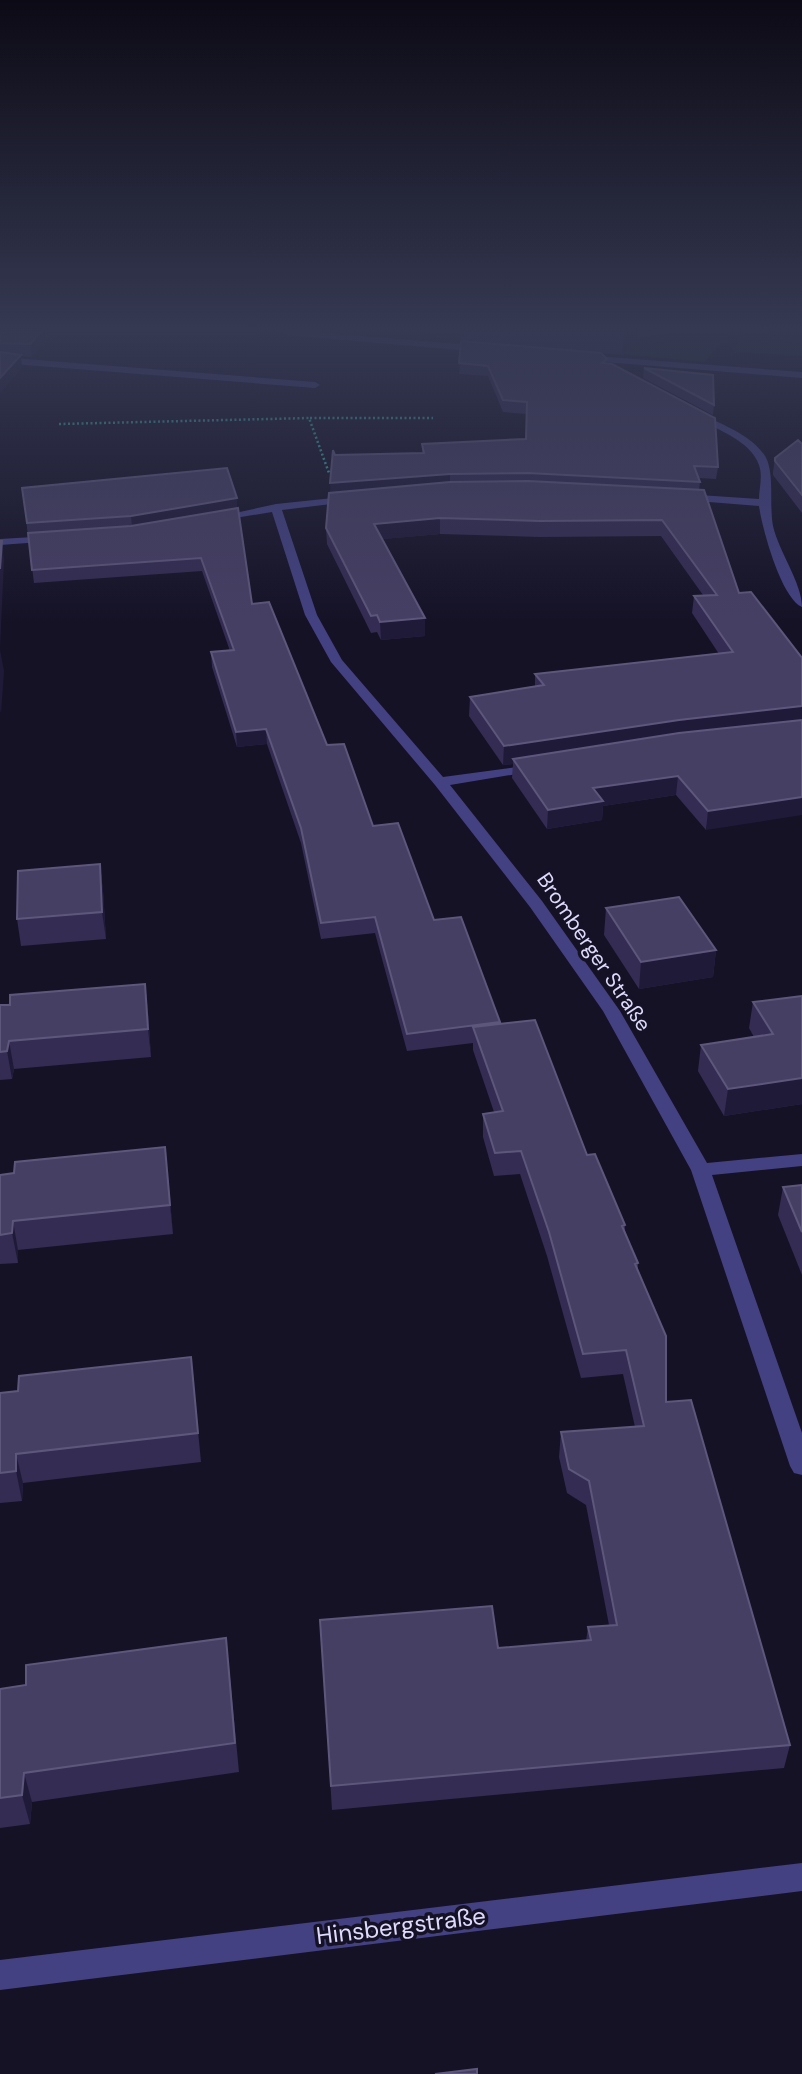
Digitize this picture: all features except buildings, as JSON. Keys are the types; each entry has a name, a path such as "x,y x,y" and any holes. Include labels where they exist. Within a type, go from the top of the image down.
{"street":[{"path":"722,429 746,442 764,464 764,503 783,575 802,603"},
{"path":"675,497 764,503"},
{"path":"211,519 276,507 367,498"},
{"name":"Bromberger Straße","path":"276,507 312,615 337,662 440,782 536,904 611,1011 701,1170 802,1466"},
{"path":"0,542 64,538"},
{"path":"440,782 546,765"},
{"path":"701,1170 802,1160"},
{"name":"Hinsbergstraße","path":"0,1975 802,1877"}],"path":[{"path":"313,429 339,500"}]}
